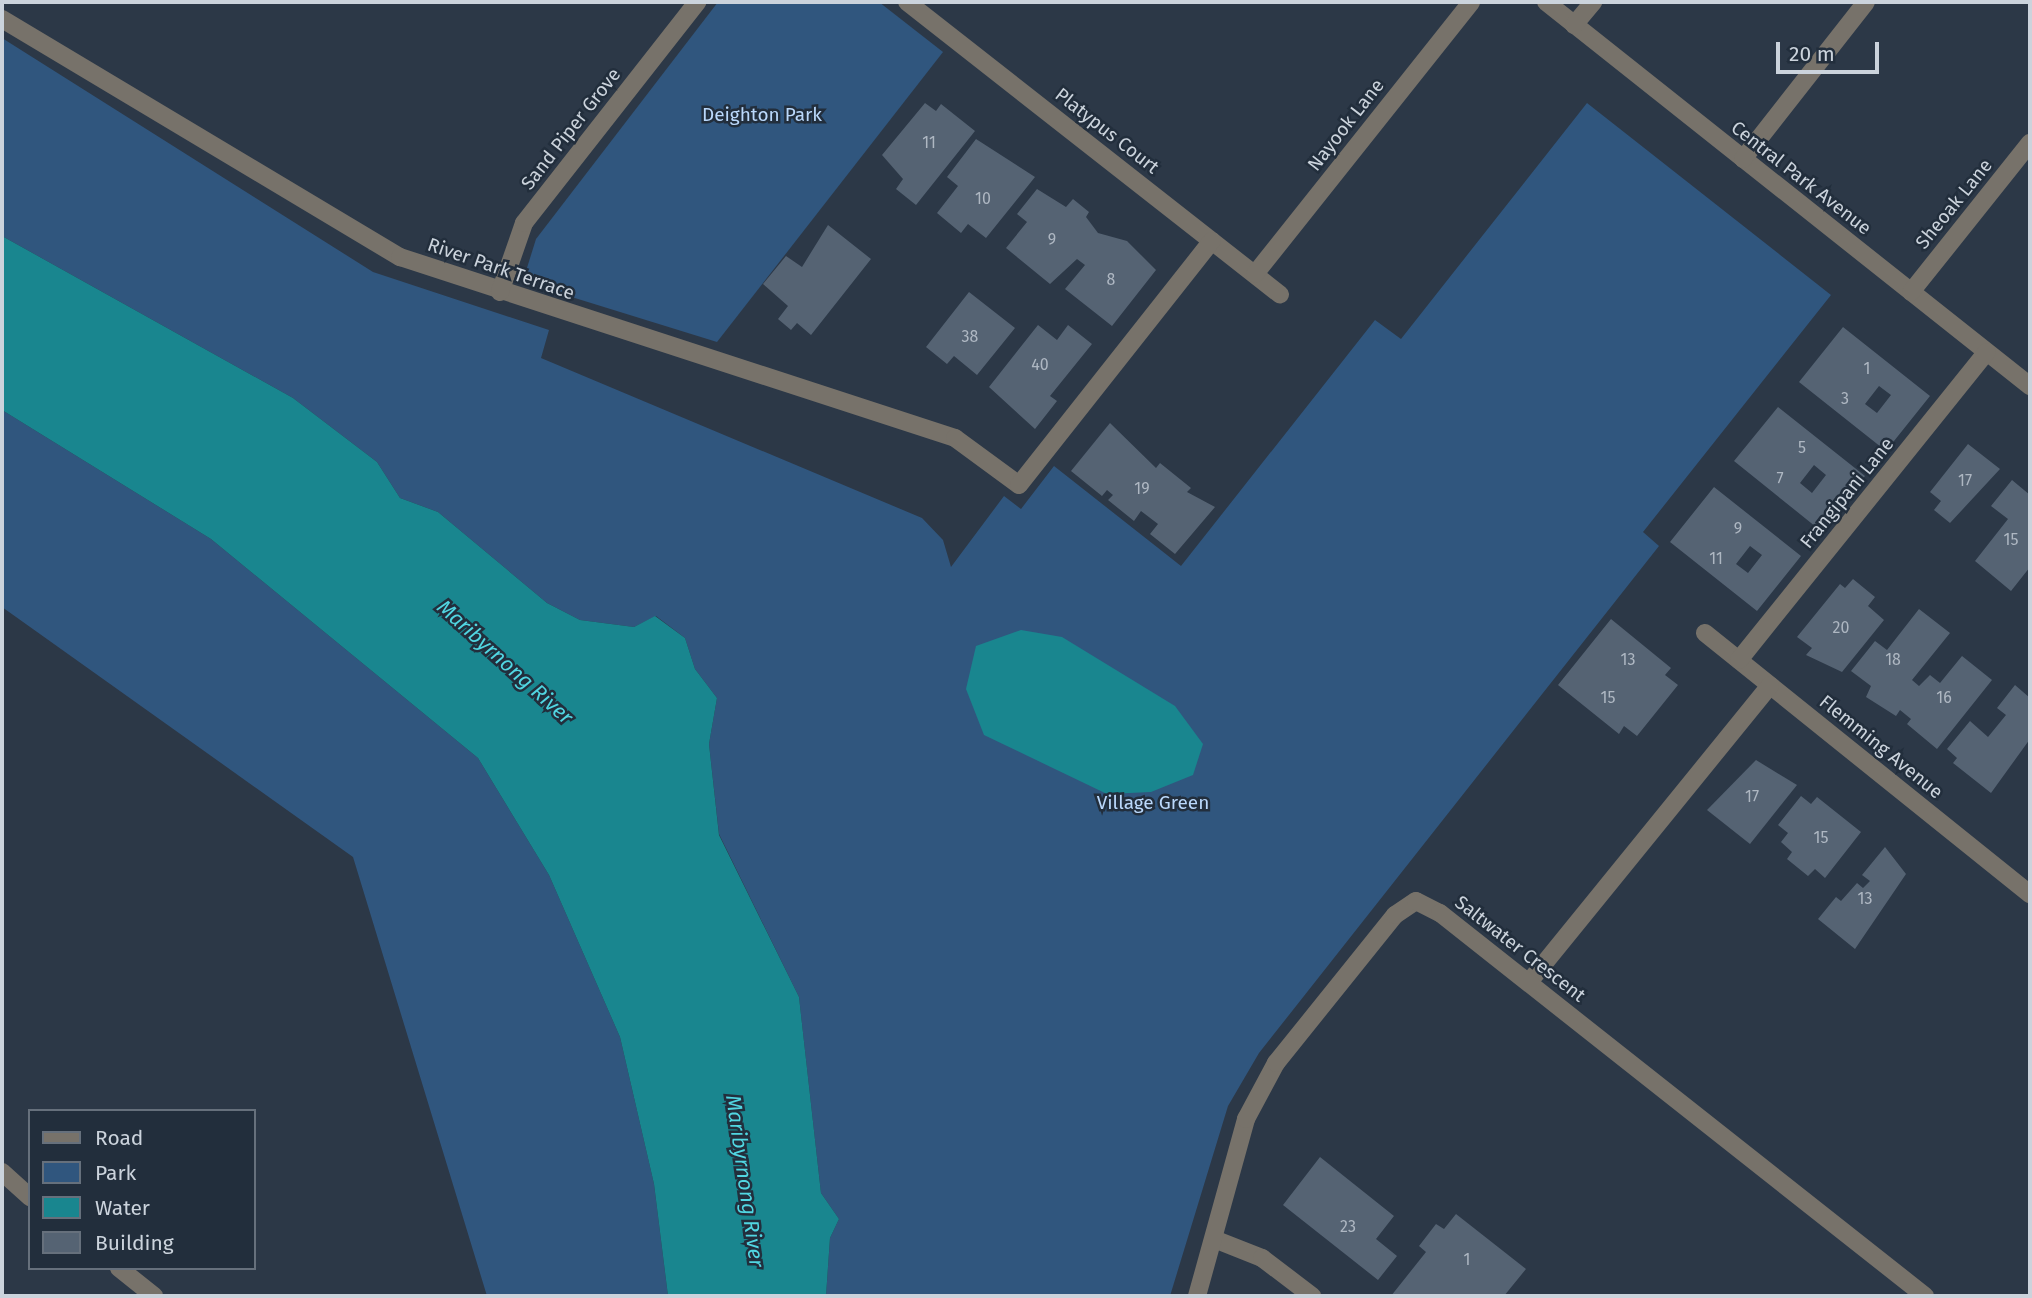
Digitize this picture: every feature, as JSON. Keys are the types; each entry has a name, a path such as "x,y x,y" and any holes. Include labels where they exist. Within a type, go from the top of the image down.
{"street":[{"name":"Sand Piper Grove","path":"500,292 524,223 696,2"},
{"name":"Platypus Court","path":"907,2 1280,294"},
{"name":"Nayook Lane","path":"1255,274 1471,2"},
{"name":"Central Park Avenue","path":"1546,2 2030,386"},
{"path":"1574,25 1593,2"},
{"path":"1743,159 1866,2"},
{"name":"River Park Terrace","path":"2,19 349,232 500,292 955,438 1019,485 1212,241"},
{"name":"Sheoak Lane","path":"1911,292 2030,143"},
{"name":"Frangipani Lane","path":"1739,660 1987,352"},
{"name":"Flemming Avenue","path":"1705,634 2030,894"},
{"path":"1528,982 1770,685"},
{"name":"Saltwater Crescent","path":"1196,1296 1246,1119 1276,1063 1395,915 1416,901 1528,982 1925,1296"},
{"path":"2,1172 28,1195"},
{"path":"1214,1239 1262,1258 1312,1296"},
{"path":"122,1270 154,1296"}],"green space":[{"name":"Deighton Park","path":"718,2 879,2 943,52 717,342 549,290 526,271 536,239"},
{"name":"Village Green","path":"2,38 373,272 549,330 541,358 922,518 943,540 951,567 1004,496 1021,509 1054,466 1181,566 1375,320 1401,339 1587,103 1831,295 1643,532 1659,546 1259,1053 1228,1106 1170,1296 826,1296 830,1238 839,1219 821,1193 799,997 719,834 709,744 717,698 695,669 685,638 656,616 634,627 580,620 547,603 438,512 400,498 377,462 293,398 2,236"},
{"path":"2,410 211,539 478,758 549,875 620,1037 654,1184 668,1296 487,1296 353,857 2,607"}],"water":[{"name":"Maribyrnong River","path":"2,236 293,398 377,462 400,498 438,512 547,603 580,620 634,627 655,616 685,638 695,669 717,698 709,744 719,835 799,997 821,1193 839,1219 830,1238 826,1296 668,1296 654,1184 620,1037 549,875 478,758 211,539 2,410"},
{"path":"1021,630 1062,637 1175,706 1203,744 1193,775 1151,792 1107,794 984,735 966,689 976,646"}],"building":[{"path":"925,103 936,111 941,104 975,131 916,205 896,189 903,179 882,155"},
{"path":"976,139 1035,177 986,238 968,224 961,233 937,213 958,186 947,177"},
{"path":"1037,189 1066,207 1073,199 1089,212 1086,217 1098,233 1127,241 1156,270 1112,326 1065,289 1085,265 1077,259 1050,284 1006,248 1027,222 1017,214"},
{"path":"828,225 871,259 811,335 797,323 791,330 778,319 788,306 763,284 786,256 802,267"},
{"path":"969,292 1015,328 977,375 954,356 947,364 926,347"},
{"path":"1038,325 1057,340 1068,325 1092,344 1050,396 1057,401 1035,429 989,387"},
{"path":"1843,327 1930,396 1886,451 1799,382","holes":["1879,386 1891,395 1877,413 1865,404"]},
{"path":"1778,407 1865,476 1821,531 1734,461","holes":["1814,465 1826,475 1812,493 1800,483"]},
{"path":"1110,423 1156,468 1160,463 1191,488 1187,492 1215,507 1175,554 1150,534 1158,524 1141,511 1134,521 1108,500 1113,495 1107,490 1102,496 1071,471"},
{"path":"1968,444 2000,469 1950,523 1934,510 1941,501 1930,492"},
{"path":"2012,480 2030,495 2030,567 2011,591 1975,561 2008,519 1991,506"},
{"path":"1714,487 1801,556 1757,611 1670,542","holes":["1750,546 1762,555 1748,573 1736,564"]},
{"path":"1853,579 1875,597 1868,606 1884,620 1842,672 1806,655 1812,648 1797,637 1840,584 1845,588"},
{"path":"1919,609 1950,633 1912,680 1919,686 1930,675 1940,683 1962,656 1992,680 1937,749 1907,724 1911,719 1900,710 1896,716 1866,697 1871,686 1851,671 1875,641 1887,650"},
{"path":"1611,619 1671,668 1665,675 1678,685 1637,736 1624,726 1619,734 1558,685"},
{"path":"2015,685 2030,698 2030,739 1991,793 1953,763 1957,758 1947,749 1970,721 1988,737 2006,715 1997,708"},
{"path":"1756,760 1797,785 1750,844 1707,810"},
{"path":"1801,796 1811,804 1817,797 1861,832 1825,878 1815,869 1808,876 1787,859 1792,852 1781,842 1788,833 1778,825"},
{"path":"1885,847 1906,874 1855,949 1818,919 1836,897 1841,901 1857,883 1863,888 1870,881 1862,875"},
{"path":"1320,1157 1394,1216 1376,1239 1397,1256 1378,1280 1283,1205"},
{"path":"1456,1214 1526,1269 1504,1296 1391,1296 1426,1252 1419,1246 1436,1224 1444,1229"}]}
